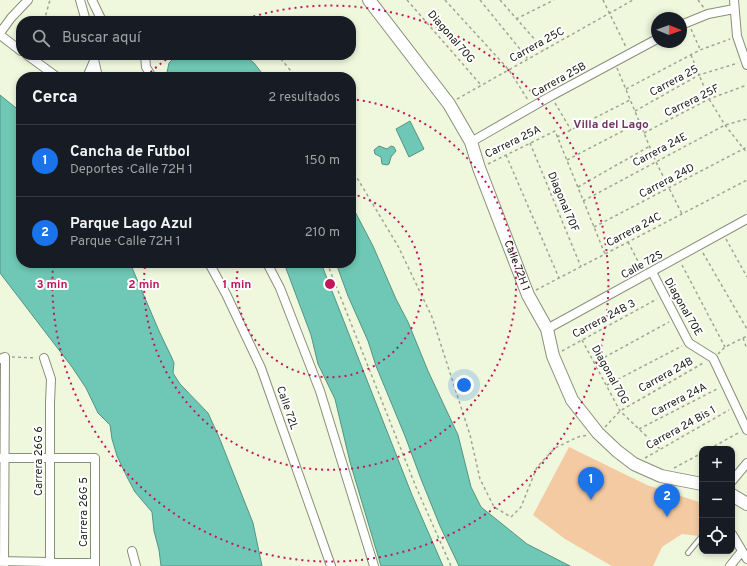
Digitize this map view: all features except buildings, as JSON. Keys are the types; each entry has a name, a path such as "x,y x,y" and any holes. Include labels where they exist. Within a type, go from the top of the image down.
{"street":[{"path":"16,47 0,34 11,18 28,0"},
{"path":"80,0 85,16"},
{"path":"92,0 100,16"},
{"name":"Calle 72H 1","path":"369,0 449,104 471,142 478,168 528,295 547,329 553,356 572,400 598,433 617,451 634,464 661,476 699,483"},
{"path":"734,0 737,36 746,63"},
{"path":"687,23 708,14 734,9"},
{"name":"Carrera 25B","path":"471,142 551,96 651,42"},
{"path":"34,60 50,72"},
{"path":"88,72 92,60"},
{"path":"94,60 97,72"},
{"path":"145,60 146,66 149,72"},
{"name":"Calle 72S","path":"547,329 723,234 747,219"},
{"name":"Calle 72L","path":"212,268 226,294 261,368 331,566"},
{"path":"270,268 280,288 320,391 374,566"},
{"name":"Diagonal 70E","path":"649,274 664,295 689,343 713,358"},
{"path":"2,358 3,563 95,565"},
{"name":"Carrera 26G 6","path":"44,358 51,379 50,564"},
{"path":"713,358 747,429"},
{"path":"2,458 50,458"},
{"name":"Carrera 26G 5","path":"50,458 95,458 95,565"},
{"path":"735,478 747,464"},
{"path":"735,497 747,504"},
{"path":"735,539 747,559"},
{"path":"730,566 742,550"},
{"path":"132,551 136,566"}],"lane":[{"path":"688,553 699,540"}],"path":[{"path":"45,16 50,0"},
{"name":"Diagonal 70G","path":"408,0 482,85"},
{"path":"445,0 509,70 533,107"},
{"path":"480,0 528,59"},
{"path":"500,0 544,50"},
{"path":"516,19 554,0"},
{"path":"603,0 630,54"},
{"name":"Carrera 25C","path":"449,104 633,0"},
{"path":"687,29 700,50"},
{"path":"626,89 700,50 737,36"},
{"path":"691,55 709,99 743,150 747,153"},
{"path":"283,60 292,72"},
{"path":"614,62 656,162 682,214"},
{"name":"Carrera 25","path":"635,111 699,75 746,63"},
{"name":"Carrera 25F","path":"644,133 709,99 747,85"},
{"path":"551,96 571,130"},
{"name":"Carrera 25A","path":"478,168 555,131 558,137 630,100"},
{"name":"Carrera 24E","path":"583,201 726,125 747,119"},
{"path":"566,160 640,122"},
{"path":"558,137 605,254"},
{"name":"Diagonal 70F","path":"530,143 581,267"},
{"path":"578,187 650,146"},
{"name":"Carrera 24D","path":"594,228 747,147"},
{"path":"506,155 559,278"},
{"path":"356,176 398,246 432,317 470,435 480,478 494,507 511,517 521,507 537,467 555,448 578,437 598,433"},
{"name":"Carrera 24C","path":"528,295 747,180"},
{"path":"723,234 747,277"},
{"path":"628,242 649,274"},
{"path":"699,246 747,329"},
{"name":"Diagonal 70E","path":"678,258 725,347"},
{"path":"329,268 416,487 450,566"},
{"name":"Carrera 24B 3","path":"553,356 664,295"},
{"path":"594,363 676,318"},
{"name":"Carrera 24B","path":"598,433 620,411 713,358 725,347 747,336"},
{"path":"742,338 747,349"},
{"name":"Diagonal 70G","path":"582,340 620,411 660,449"},
{"path":"606,386 689,343"},
{"path":"2,358 44,358"},
{"name":"Carrera 24A","path":"639,430 726,384"},
{"name":"Carrera 24 Bis 1","path":"634,464 736,406"},
{"path":"715,446 747,429"},
{"path":"661,476 699,455"}],"shaded area":[{"path":"569,447 647,485 699,502 699,536 682,534 662,547 653,566 613,566 565,539 533,515"}],"water":[{"path":"172,60 250,60 261,72 167,72 169,63"},
{"path":"0,95 16,108 16,268 132,268 174,363 173,373 180,384 208,413 219,437 253,523 262,566 161,566 152,512 135,492 127,477 117,456 110,425 98,413 86,388 72,367 0,273"},
{"path":"410,121 424,149 409,157 396,129"},
{"path":"379,146 387,149 391,146 394,147 396,151 387,165 382,164 381,157 375,154 374,150"},
{"path":"356,214 373,246 458,435 471,487 481,507 527,544 570,566 459,566 440,526 376,366 368,341 348,296 338,268 356,268"},
{"path":"286,268 323,268 412,495 443,566 381,566 350,462 335,399 318,364 311,335"}],"place":[{"name":"Cancha de Futbol","path":"591,500"},
{"name":"Parque Lago Azul","path":"667,517"}],"district":[{"name":"Villa del Lago","path":"611,125"}]}
